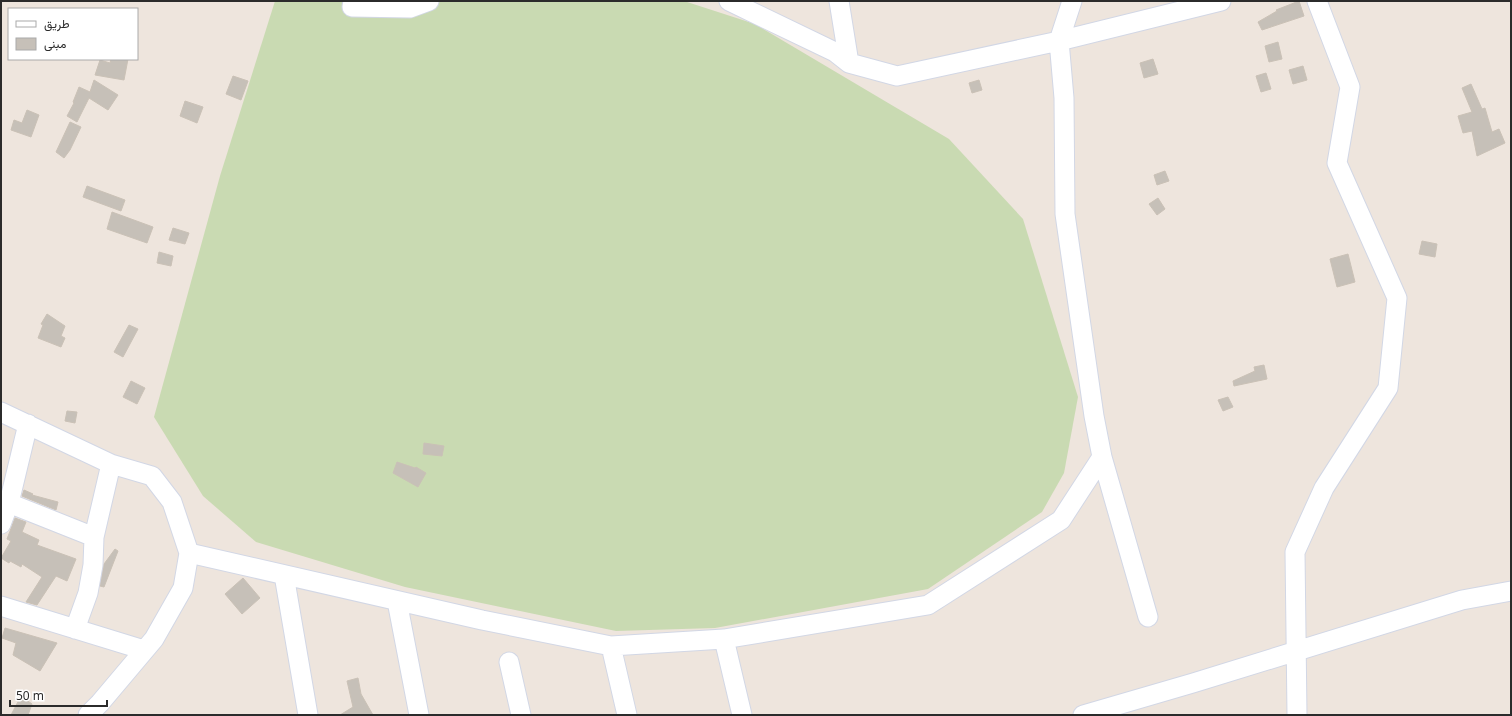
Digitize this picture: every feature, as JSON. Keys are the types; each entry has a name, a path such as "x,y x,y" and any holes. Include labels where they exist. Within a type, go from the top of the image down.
{"street":[{"path":"353,1 352,7 410,8 429,1"},
{"path":"730,1 762,9 835,52 849,63 897,76 1059,41 1221,1"},
{"path":"839,1 849,63"},
{"path":"1072,1 1059,41 1064,98 1065,214 1094,416 1102,457 1148,617"},
{"path":"1297,715 1295,552 1324,488 1388,388 1397,298 1337,163 1350,87 1317,1"},
{"path":"1,412 111,464 152,476 172,502 189,553 183,588 154,639 88,715"},
{"path":"1,524 5,501 28,424"},
{"path":"189,553 482,620 611,646 724,640 928,605 1061,520 1102,457"},
{"path":"75,629 88,593 93,565 94,537 111,464"},
{"path":"5,501 94,537"},
{"path":"284,575 308,715"},
{"path":"1083,715 1194,683 1462,600 1511,591"},
{"path":"397,601 419,715"},
{"path":"1,606 144,650"},
{"path":"724,640 742,715"},
{"path":"611,646 627,715"},
{"path":"509,662 521,715"}],"green space":[{"path":"275,1 684,1 755,24 949,139 1023,219 1078,397 1064,473 1042,512 928,589 715,628 616,631 405,587 256,542 203,496 154,417 220,176"}],"building":[{"path":"1299,1 1304,16 1262,30 1258,22 1277,11 1276,10"},
{"path":"1278,42 1282,59 1269,62 1265,46"},
{"path":"1153,59 1158,74 1144,78 1140,63"},
{"path":"100,60 110,63 111,60 128,60 124,80 95,75"},
{"path":"1303,66 1307,80 1293,84 1289,70"},
{"path":"1266,73 1271,89 1261,92 1256,76"},
{"path":"233,76 248,81 241,100 226,94"},
{"path":"94,80 118,95 108,110 89,98 77,122 67,116 74,103 73,102 79,87 90,92"},
{"path":"979,80 982,90 972,93 969,83"},
{"path":"1471,84 1482,109 1485,108 1492,132 1499,129 1505,143 1477,156 1472,131 1463,133 1458,116 1472,112 1462,88"},
{"path":"185,101 203,107 197,123 180,116"},
{"path":"27,110 39,115 31,137 11,130 14,120 22,123"},
{"path":"70,122 81,127 70,150 64,158 56,152"},
{"path":"1165,171 1169,181 1157,185 1154,175"},
{"path":"87,186 125,200 121,211 83,197"},
{"path":"1158,198 1165,209 1157,215 1149,204"},
{"path":"112,212 153,227 147,243 107,229"},
{"path":"173,228 189,233 185,244 169,240"},
{"path":"1422,241 1437,244 1435,257 1419,254"},
{"path":"159,252 173,256 171,266 157,263"},
{"path":"1348,254 1355,282 1337,287 1330,259"},
{"path":"47,314 65,326 61,336 65,338 61,347 38,338 43,325 41,324"},
{"path":"129,325 138,329 123,357 114,352"},
{"path":"1264,365 1267,379 1234,386 1233,381 1255,371 1254,367"},
{"path":"131,381 145,388 137,404 123,397"},
{"path":"1228,397 1233,407 1223,411 1218,400"},
{"path":"67,411 77,412 75,423 65,421"},
{"path":"424,443 444,446 442,456 423,454"},
{"path":"397,462 415,468 416,467 426,473 418,487 393,473"},
{"path":"24,490 33,494 32,495 58,502 56,510 22,496"},
{"path":"15,518 26,522 22,532 39,540 37,545 76,559 67,581 56,576 37,605 26,602 42,577 22,564 21,567 10,561 9,563 1,558 11,541 7,539"},
{"path":"115,549 118,551 104,587 100,586 104,564"},
{"path":"243,578 260,598 242,614 225,594"},
{"path":"5,628 57,643 40,671 13,655 16,643 2,638"},
{"path":"358,678 361,694 373,715 340,715 353,707 347,681"},
{"path":"21,696 32,704 28,715 11,715"}]}
